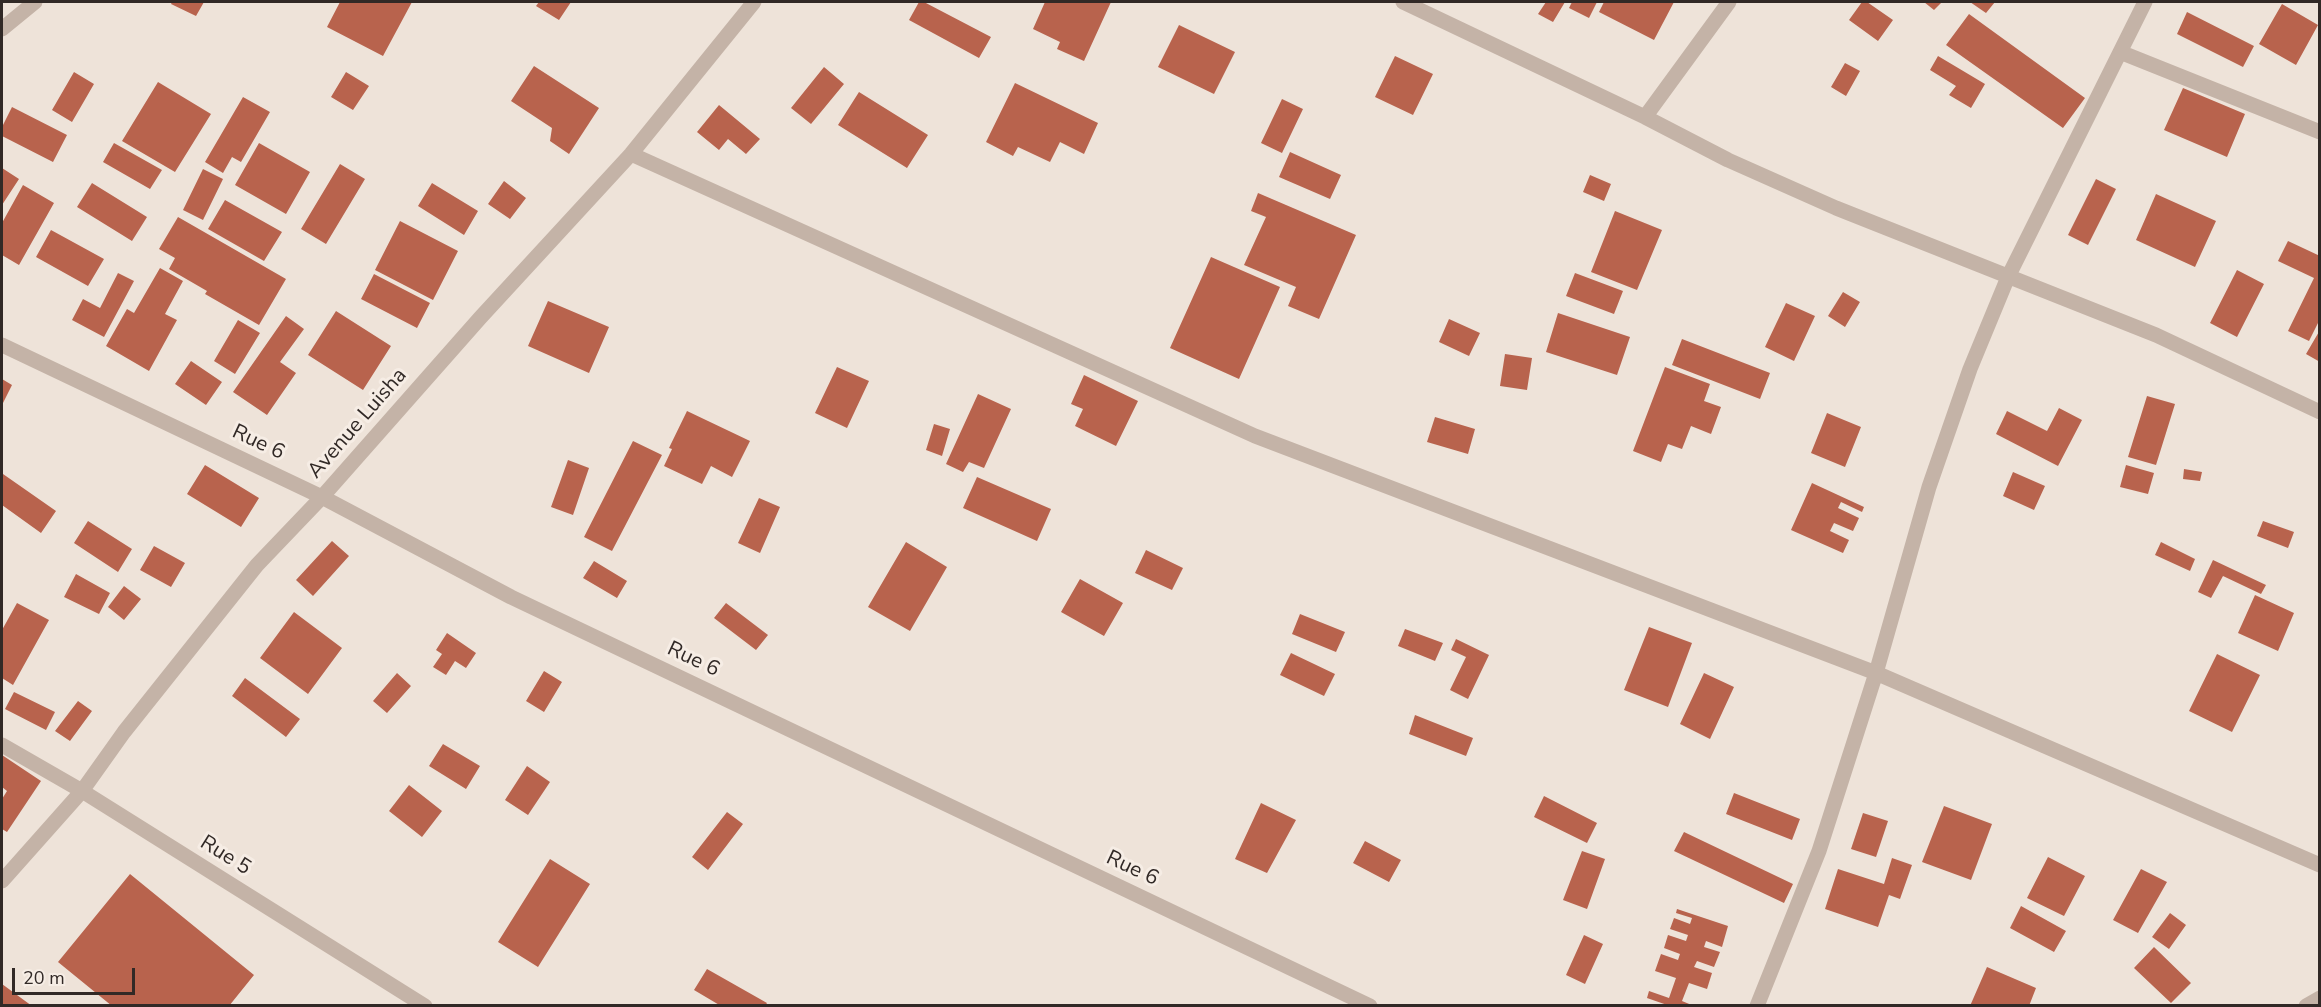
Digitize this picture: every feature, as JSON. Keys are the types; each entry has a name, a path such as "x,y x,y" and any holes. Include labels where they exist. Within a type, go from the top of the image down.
{"street":[{"path":"2,29 35,2"},
{"name":"Avenue Luisha","path":"2,881 82,792 124,732 258,565 631,154 754,2"},
{"path":"1403,2 1645,117 1728,160 1825,203 2156,335 2319,412"},
{"path":"1645,117 1729,2"},
{"path":"1757,1005 1819,851 1876,673 1929,487 1970,369 2008,277 2145,2"},
{"path":"2120,52 2319,132"},
{"path":"631,154 1255,436 1876,673 2319,865"},
{"name":"Rue 6","path":"2,345 322,497 511,597 1370,1005"},
{"name":"Rue 5","path":"2,744 425,1005"},
{"path":"2306,1005 2319,998"}],"building":[{"path":"172,2 204,2 196,16 171,4"},
{"path":"340,2 412,2 383,56 327,27"},
{"path":"539,2 571,2 559,20 536,6"},
{"path":"919,2 924,2 991,37 979,58 909,20"},
{"path":"1045,2 1111,2 1084,61 1057,49 1060,42 1033,29"},
{"path":"1546,2 1565,2 1553,22 1538,14"},
{"path":"1572,2 1597,2 1589,18 1569,8"},
{"path":"1604,2 1674,2 1654,40 1599,12"},
{"path":"1862,2 1867,2 1893,20 1878,41 1849,20"},
{"path":"1924,2 1942,2 1934,10"},
{"path":"1970,2 1995,2 1986,13"},
{"path":"2282,4 2318,25 2296,65 2259,44"},
{"path":"2187,12 2254,46 2243,67 2177,34"},
{"path":"1969,14 2085,98 2063,128 1946,45"},
{"path":"1179,25 1235,52 1214,94 1158,67"},
{"path":"1395,56 1433,74 1413,115 1375,97"},
{"path":"1938,56 1985,84 1971,108 1949,95 1956,86 1930,70"},
{"path":"1845,63 1860,71 1846,96 1831,87"},
{"path":"534,66 599,108 569,154 550,141 552,128 511,101"},
{"path":"824,67 844,84 811,124 791,108"},
{"path":"74,72 94,84 72,122 52,110"},
{"path":"346,72 369,86 353,110 331,97"},
{"path":"158,82 211,114 175,172 122,141"},
{"path":"1015,83 1098,123 1084,154 1060,142 1050,162 1018,147 1013,156 986,142"},
{"path":"2183,88 2245,114 2227,157 2164,130"},
{"path":"859,92 928,135 907,168 838,125"},
{"path":"243,97 270,112 241,162 232,157 223,173 205,162"},
{"path":"1282,99 1303,109 1282,153 1261,143"},
{"path":"719,105 760,139 746,154 728,139 719,150 697,132"},
{"path":"12,107 67,135 53,162 2,136 2,127"},
{"path":"114,143 162,170 150,189 103,162"},
{"path":"259,143 310,172 286,214 235,185"},
{"path":"1290,152 1341,175 1330,199 1279,177"},
{"path":"340,164 365,179 326,244 301,229"},
{"path":"2,168 19,179 2,205"},
{"path":"203,169 223,179 203,220 183,210"},
{"path":"1590,175 1611,184 1604,201 1583,192"},
{"path":"2096,179 2116,189 2088,245 2068,235"},
{"path":"504,181 526,198 510,219 488,204"},
{"path":"92,183 147,217 132,241 77,207"},
{"path":"432,183 478,211 464,235 418,206"},
{"path":"23,185 54,203 19,265 2,255 2,223"},
{"path":"1258,193 1356,235 1319,319 1288,306 1296,287 1244,265 1266,217 1251,211"},
{"path":"2156,194 2216,221 2195,267 2136,240"},
{"path":"225,200 282,232 264,261 208,229"},
{"path":"1615,211 1662,230 1637,290 1591,272"},
{"path":"178,217 286,279 259,325 205,294 207,291 169,269 175,258 159,249"},
{"path":"400,221 458,251 433,300 375,270"},
{"path":"51,230 104,259 88,286 36,257"},
{"path":"2288,241 2320,256 2320,319 2309,341 2288,331 2314,278 2278,261"},
{"path":"1211,257 1280,287 1239,379 1170,348"},
{"path":"160,268 183,281 165,314 177,320 149,371 106,346 127,309 134,313"},
{"path":"2237,270 2264,284 2237,337 2210,323"},
{"path":"118,273 134,281 104,337 72,320 83,299 100,308"},
{"path":"1575,273 1623,291 1614,314 1566,296"},
{"path":"374,274 430,303 417,328 361,299"},
{"path":"1843,292 1860,302 1845,327 1828,316"},
{"path":"548,301 609,327 589,373 528,346"},
{"path":"1786,303 1815,316 1794,361 1765,347"},
{"path":"336,311 391,346 363,390 308,355"},
{"path":"1558,313 1630,337 1617,375 1546,352"},
{"path":"286,316 304,329 280,362 296,373 267,415 233,392"},
{"path":"1449,319 1480,333 1469,356 1439,342"},
{"path":"238,320 260,333 235,374 214,361"},
{"path":"2320,330 2320,362 2306,354"},
{"path":"1682,339 1770,373 1760,399 1672,365"},
{"path":"1505,354 1532,358 1527,390 1500,386"},
{"path":"191,361 222,382 206,405 175,384"},
{"path":"837,367 869,381 847,428 815,413"},
{"path":"1665,367 1710,384 1704,401 1721,407 1711,434 1691,426 1682,449 1668,444 1661,462 1633,451"},
{"path":"1084,375 1138,401 1116,446 1075,426 1083,409 1071,404"},
{"path":"2,379 12,385 2,405"},
{"path":"978,394 1011,409 984,468 969,462 963,472 946,464"},
{"path":"2147,396 2175,404 2156,465 2128,457"},
{"path":"2059,408 2082,420 2058,466 1996,434 2007,411 2047,431"},
{"path":"687,411 750,441 732,477 711,466 702,484 664,466 672,449 669,448"},
{"path":"1827,413 1861,427 1845,467 1811,453"},
{"path":"1435,417 1475,429 1468,454 1427,442"},
{"path":"934,424 950,429 942,456 926,450"},
{"path":"633,441 662,455 612,551 584,537"},
{"path":"568,460 589,468 573,515 551,507"},
{"path":"205,465 259,498 241,527 187,494"},
{"path":"2126,465 2154,473 2148,494 2120,487"},
{"path":"2184,469 2202,472 2200,481 2183,479"},
{"path":"2013,472 2045,486 2034,510 2003,496"},
{"path":"3,474 56,511 41,533 2,505"},
{"path":"977,477 1051,509 1037,541 963,508"},
{"path":"1812,483 1864,507 1862,512 1841,502 1838,508 1859,518 1853,531 1834,523 1830,531 1849,540 1843,553 1791,530"},
{"path":"759,498 780,507 760,553 738,543"},
{"path":"88,521 132,549 118,572 74,543"},
{"path":"2263,521 2294,532 2288,548 2257,536"},
{"path":"332,541 349,556 313,596 296,580"},
{"path":"906,542 947,567 910,631 868,607"},
{"path":"2161,542 2195,559 2190,571 2155,555"},
{"path":"154,546 185,563 171,587 140,570"},
{"path":"1146,550 1183,568 1172,590 1135,573"},
{"path":"2213,560 2266,585 2261,594 2223,576 2211,598 2198,592"},
{"path":"594,561 627,581 617,598 583,578"},
{"path":"76,574 110,593 99,614 64,597"},
{"path":"1080,579 1123,603 1104,636 1061,612"},
{"path":"124,586 141,599 124,620 108,607"},
{"path":"2255,595 2294,613 2278,651 2238,633"},
{"path":"17,603 49,620 13,685 2,678 2,630"},
{"path":"726,603 768,635 756,650 714,618"},
{"path":"294,612 342,648 308,694 260,658"},
{"path":"1300,614 1345,632 1336,652 1292,634"},
{"path":"1649,627 1692,643 1668,707 1624,690"},
{"path":"1405,629 1443,643 1435,661 1398,646"},
{"path":"447,633 476,653 466,668 455,661 446,675 433,667 442,654 436,650"},
{"path":"1456,639 1489,655 1468,699 1450,690 1466,657 1451,650"},
{"path":"1291,653 1335,674 1324,696 1280,675"},
{"path":"2217,654 2260,675 2232,732 2189,711"},
{"path":"544,671 562,682 544,712 526,701"},
{"path":"397,673 411,686 387,713 373,701"},
{"path":"1704,673 1734,687 1710,739 1680,724"},
{"path":"245,678 300,719 286,737 232,696"},
{"path":"14,692 55,712 46,730 5,709"},
{"path":"78,701 92,711 70,741 55,731"},
{"path":"1415,715 1473,738 1466,756 1409,734"},
{"path":"443,744 480,766 466,789 429,766"},
{"path":"2,755 41,781 7,832 2,829 2,799 7,791 2,787"},
{"path":"527,766 550,782 528,815 505,800"},
{"path":"409,785 442,811 422,837 389,811"},
{"path":"1734,793 1800,819 1792,840 1726,814"},
{"path":"1544,796 1597,823 1587,843 1534,817"},
{"path":"1261,803 1296,820 1267,873 1235,859"},
{"path":"1944,806 1992,824 1971,880 1922,862"},
{"path":"727,812 743,824 708,870 692,857"},
{"path":"1863,813 1888,821 1876,857 1851,849"},
{"path":"1684,832 1793,884 1784,903 1674,851"},
{"path":"1365,841 1401,860 1389,882 1353,863"},
{"path":"1582,851 1605,859 1587,909 1563,900"},
{"path":"2048,857 2085,876 2064,916 2027,898"},
{"path":"1892,858 1912,865 1900,899 1889,895 1878,927 1825,909 1838,869 1884,884"},
{"path":"550,859 590,884 538,967 498,942"},
{"path":"2141,869 2167,882 2138,933 2113,920"},
{"path":"130,874 254,975 229,1006 112,1006 58,962"},
{"path":"2021,906 2066,931 2054,952 2010,928"},
{"path":"1677,909 1728,926 1722,947 1706,941 1704,947 1720,952 1714,967 1697,961 1694,967 1712,973 1707,989 1689,983 1682,1001 1694,1006 1670,1006 1647,998 1649,991 1669,998 1676,978 1655,971 1661,954 1678,960 1680,954 1664,948 1668,935 1686,941 1688,935 1670,929 1674,918 1690,924 1692,918 1676,913"},
{"path":"2170,913 2186,925 2169,949 2152,937"},
{"path":"1584,935 1603,944 1585,984 1566,975"},
{"path":"2154,947 2191,983 2171,1003 2134,968"},
{"path":"1987,967 2036,988 2029,1006 1970,1006"},
{"path":"707,969 767,1003 765,1006 721,1006 694,990"},
{"path":"2,984 32,1006 2,1006"}]}
